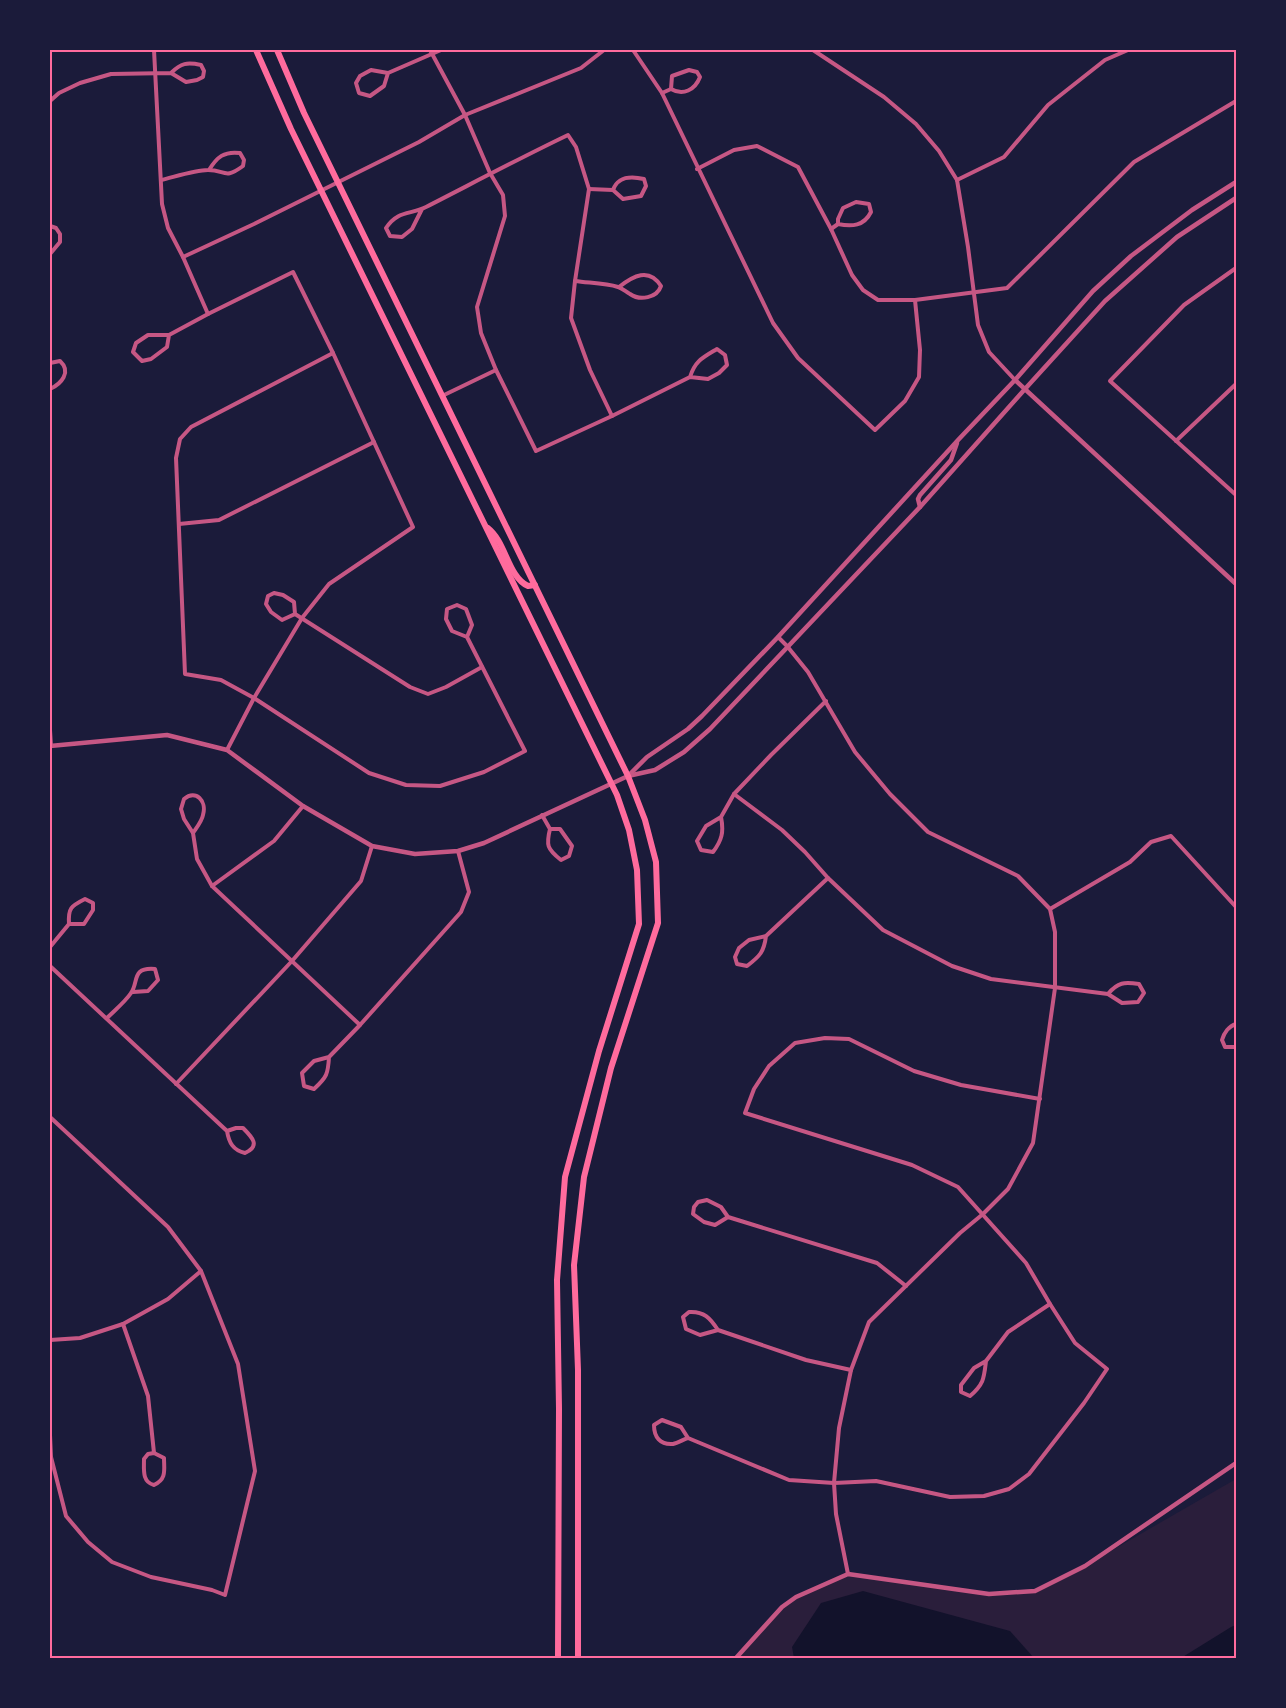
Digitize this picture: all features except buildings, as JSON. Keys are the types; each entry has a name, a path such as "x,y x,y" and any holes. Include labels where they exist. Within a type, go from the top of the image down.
{"main road":[{"path":"256,50 291,129 611,784 629,830 638,870 639,924 599,1051 565,1177 557,1280 558,1659"},
{"path":"277,50 304,113 628,776 645,820 656,862 658,923 611,1068 583,1186 574,1265 578,1370 578,1659"},
{"path":"485,526 495,533 519,579 528,586 535,585"}],"street":[{"path":"154,50 162,204 168,228 208,314"},
{"path":"388,73 384,86 370,96 359,93 356,83 360,76 371,70 388,73 431,52 441,50"},
{"path":"183,257 419,142 465,115 581,68 604,50"},
{"path":"633,50 662,93 773,323 798,358 875,430 905,400 919,377 920,350 915,300"},
{"path":"813,50 884,97 916,124 939,151 957,180 978,326 989,352 1015,380 1236,584"},
{"path":"957,180 1004,158 1048,105 1105,60 1128,50"},
{"path":"431,52 465,115 490,173 503,195 505,216 477,307 481,333 496,370 536,452 690,377 708,379 727,365 725,355 717,350 702,358 694,365 690,377"},
{"path":"50,101 59,93 80,83 111,74 171,73 186,82 203,77 204,71 201,65 191,63 179,65 171,73"},
{"path":"689,70 697,72 700,77 698,84 685,92 678,93 671,89 672,76 689,70"},
{"path":"662,93 671,89"},
{"path":"697,169 734,150 757,146 798,167 852,275 863,290 878,300 915,300 1007,288 1134,162 1236,101"},
{"path":"422,209 412,229 402,237 390,236 386,228 391,220 405,212 422,209 568,135 576,147 589,189 571,318 590,370 612,416"},
{"path":"161,180 209,170 225,175 237,171 243,166 244,160 240,153 221,154 209,170"},
{"path":"589,189 613,190 623,199 641,196 646,186 644,180 630,177 621,179 615,184 613,190"},
{"path":"628,776 646,757 688,729 778,638 958,439 1015,380 1093,291 1131,256 1192,210 1236,182"},
{"path":"50,730 50,746 166,735 226,750 303,806 372,846 415,854 458,851 484,843 628,776 655,770 684,752 710,729 920,507 1106,301 1177,237 1236,198"},
{"path":"831,229 838,224 853,227 868,219 871,212 869,204 856,202 843,208 838,224"},
{"path":"50,226 56,228 60,234 60,242 50,254"},
{"path":"1236,268 1184,305 1110,381 1236,495"},
{"path":"169,335 167,347 151,359 142,361 133,352 136,343 148,335 169,335 293,272 413,527 329,584 302,618 226,750"},
{"path":"575,281 619,287 632,296 644,297 654,296 661,286 657,279 644,274 631,278 619,287"},
{"path":"333,353 192,427 180,439 176,458 185,674 221,680 254,698 369,773 406,785 440,786 484,772 525,751 467,637 452,632 446,619 447,609 457,605 466,609 472,625 467,637"},
{"path":"50,363 60,361 66,372 56,386 50,388"},
{"path":"442,396 496,370"},
{"path":"1176,441 1236,384"},
{"path":"920,507 918,499 920,495 951,460 958,439"},
{"path":"178,524 219,520 374,442"},
{"path":"296,614 282,620 271,612 266,604 268,596 274,593 283,595 294,602 296,614 410,687 428,694 482,667"},
{"path":"778,638 808,672 855,752 890,794 928,832 1018,876 1050,909 1055,932 1055,987 1033,1143 1008,1189 869,1322 851,1370 839,1428 834,1483 836,1514 848,1574"},
{"path":"721,817 724,829 721,840 713,852 701,850 697,841 706,826 721,817 734,794 826,701"},
{"path":"193,833 204,811 201,799 190,794 184,799 181,809 193,833 197,859 212,886 360,1025"},
{"path":"734,794 782,830 883,930 951,966 991,979 1108,994 1122,1003 1138,1002 1144,993 1139,984 1126,982 1115,986 1108,994"},
{"path":"212,886 274,841 303,806"},
{"path":"542,815 550,829 547,843 551,853 561,860 569,856 572,846 566,834 560,829 550,829"},
{"path":"1050,909 1130,862 1151,842 1171,836 1236,907"},
{"path":"176,1084 292,961 361,881 372,846"},
{"path":"329,1057 325,1079 314,1089 304,1086 302,1073 314,1061 329,1057 461,912 469,892 458,851"},
{"path":"766,936 764,949 758,958 747,966 737,964 735,957 739,948 749,940 766,936 828,878"},
{"path":"50,947 69,924 69,913 74,904 85,899 93,903 93,910 84,924 69,924"},
{"path":"50,966 227,1131 229,1141 237,1151 245,1154 250,1151 254,1144 253,1138 243,1128 227,1131"},
{"path":"107,1019 133,992 134,981 138,974 147,968 155,969 158,980 147,991 133,992"},
{"path":"1236,1024 1225,1033 1222,1040 1225,1047 1236,1047"},
{"path":"688,1438 674,1444 664,1442 657,1439 654,1425 662,1420 681,1427 688,1438 789,1480 834,1483 876,1481 950,1497 984,1496 1010,1490 1029,1474 1084,1403 1107,1369 1075,1343 1026,1263 958,1187 912,1165 745,1113 754,1089 769,1066 795,1043 825,1038 849,1039 914,1071 961,1085 1040,1099"},
{"path":"50,1117 168,1227 201,1271 238,1364 255,1471 225,1595 151,1577 112,1562 88,1542 66,1516 50,1458 50,1435"},
{"path":"728,1217 715,1225 704,1222 693,1214 694,1207 698,1202 707,1200 721,1207 728,1217 877,1263 906,1286"},
{"path":"50,1340 80,1338 123,1324 168,1299 201,1271"},
{"path":"986,1361 984,1379 979,1388 970,1396 961,1392 961,1385 974,1368 986,1361 1008,1332 1050,1304"},
{"path":"718,1330 712,1320 699,1311 689,1311 683,1317 686,1329 700,1335 718,1330 806,1360 851,1370"},
{"path":"123,1324 148,1396 154,1453"},
{"path":"154,1453 164,1458 165,1476 154,1485 145,1479 144,1459 148,1454 154,1453"},
{"path":"736,1659 782,1607 796,1597 848,1574 989,1594 1035,1591 1085,1566 1236,1462"}],"shaded area":[{"path":"1236,1479 1236,1658 738,1657 782,1607 796,1597 848,1574 989,1594 1035,1591 1085,1566"},
{"path":"863,1591 1010,1631 1034,1658 794,1658 792,1647 821,1603"},
{"path":"1236,1625 1236,1658 1181,1658 1231,1627"}]}
